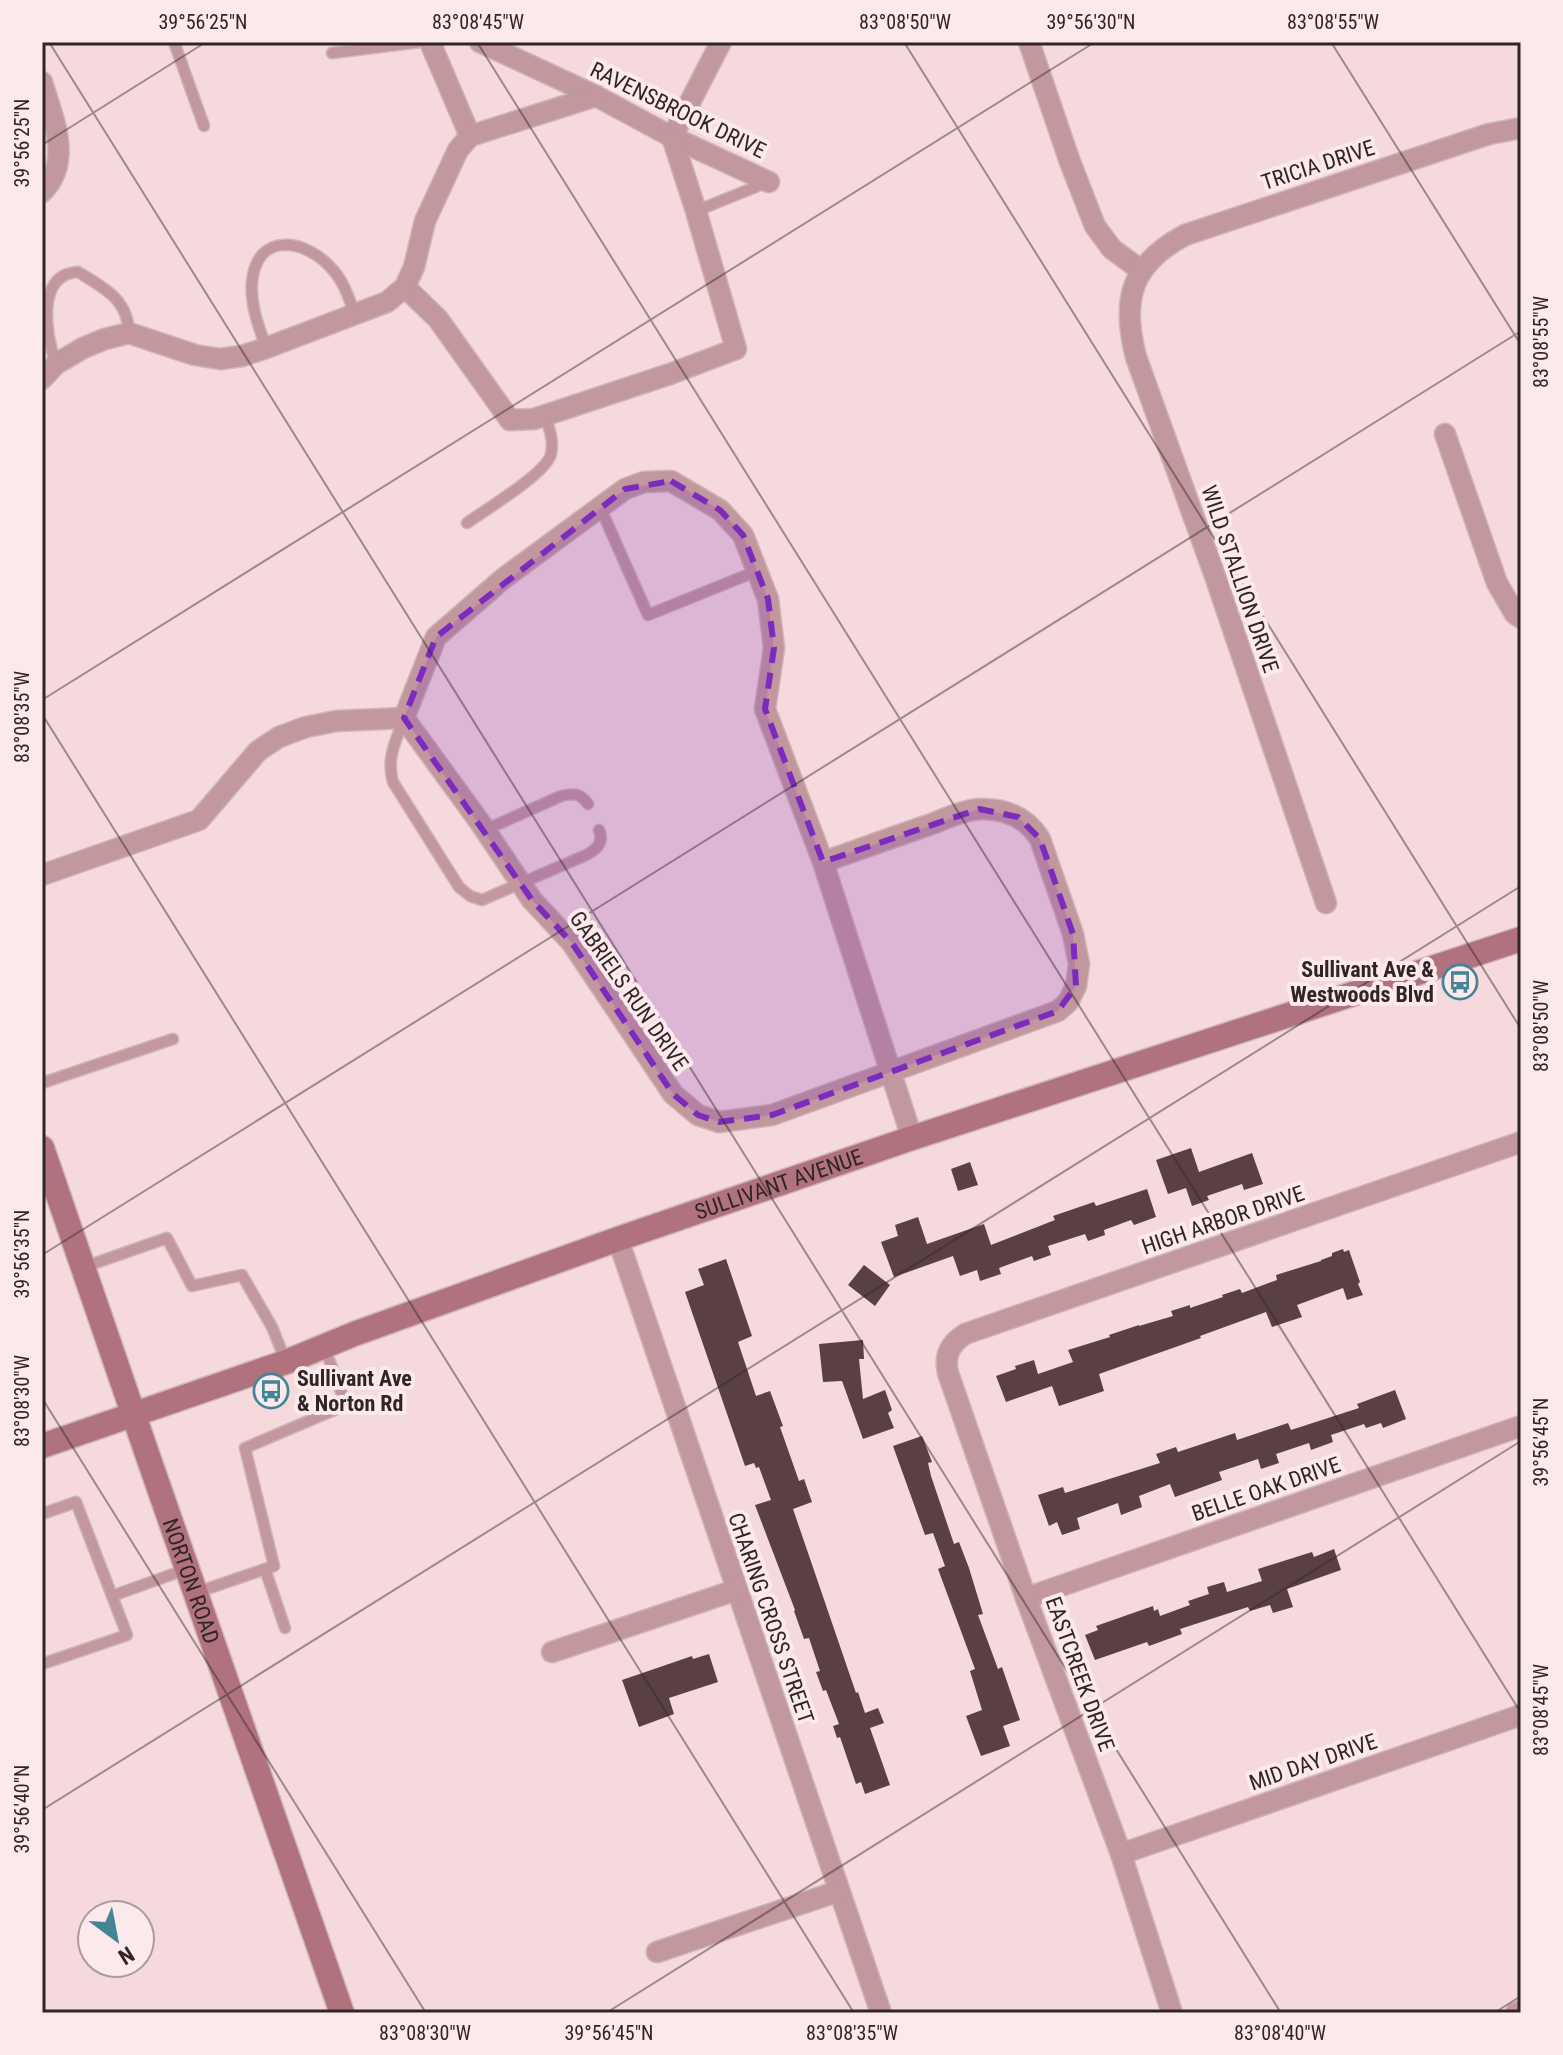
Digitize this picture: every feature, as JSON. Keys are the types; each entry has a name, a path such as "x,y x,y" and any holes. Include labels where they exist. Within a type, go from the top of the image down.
{"street":[{"path":"430,42 470,136"},
{"name":"RAVENSBROOK DRIVE","path":"480,42 769,182"},
{"path":"405,287 438,319 510,420 545,416 736,349 672,137 721,42"},
{"path":"1029,42 1095,226 1112,249 1142,271"},
{"path":"42,82 60,147 54,177 42,192"},
{"path":"49,372 83,348 129,333 195,355 220,359 242,356 387,302 405,287 414,267 425,221 458,150 470,136 596,96"},
{"name":"TRICIA DRIVE","path":"1142,271 1161,250 1185,235 1489,134 1521,128"},
{"name":"WILD STALLION DRIVE","path":"1142,271 1133,286 1130,305 1129,329 1136,357 1215,576 1326,903"},
{"path":"1445,434 1497,583 1515,614 1521,618"},
{"path":"42,875 199,820 258,751 279,737 336,721 404,718 436,637 504,578 625,489 644,482 671,481 720,510 743,535 768,599 774,648 765,709 823,862 912,1138"},
{"name":"GABRIELS RUN DRIVE","path":"404,718 532,900 572,943 673,1094 698,1115 719,1122 772,1115 1058,1011 1068,1002 1076,986 1079,964 1073,934 1040,839 1031,825 1000,811 979,809 823,862"},
{"name":"SULLIVANT AVENUE","path":"42,1446 286,1362 354,1334 618,1239 912,1138 1521,939"},
{"name":"HIGH ARBOR DRIVE","path":"948,1352 955,1341 965,1334 1521,1142"},
{"name":"NORTON ROAD","path":"43,1153 342,2013"},
{"name":"CHARING CROSS STREET","path":"618,1239 881,2013"},
{"name":"EASTCREEK DRIVE","path":"948,1352 948,1373 1026,1598 1121,1854 1172,2013"},
{"name":"BELLE OAK DRIVE","path":"1026,1598 1521,1426"},
{"path":"552,1652 736,1590"},
{"name":"MID DAY DRIVE","path":"1121,1854 1521,1715"},
{"path":"657,1952 839,1891"}],"lane":[{"path":"174,42 204,126"},
{"path":"332,53 420,42"},
{"path":"696,211 769,182"},
{"path":"266,348 253,302 252,280 265,252 273,247 287,244 302,246 320,257 341,281 355,314"},
{"path":"49,372 46,314 55,283 63,275 78,272 101,285 124,308 129,319 129,333"},
{"path":"467,523 547,464 552,438 545,416"},
{"path":"600,507 648,615 757,571"},
{"path":"404,718 391,755 389,770 393,782 459,887 470,896 482,900 594,851 600,843 599,830"},
{"path":"485,830 561,796 574,793 583,797 588,804"},
{"path":"42,1083 173,1039"},
{"path":"82,1267 167,1238 192,1286 242,1275 272,1327 286,1362"},
{"path":"195,1593 274,1566 245,1448 346,1405 324,1346"},
{"path":"42,1514 76,1502 127,1635 42,1664"},
{"path":"112,1596 187,1569"},
{"path":"265,1569 285,1628"}],"highlighted area":[{"path":"671,481 720,510 743,535 768,599 774,648 765,709 823,862 979,809 1018,817 1040,839 1073,934 1076,986 1058,1011 772,1115 719,1122 698,1115 673,1094 572,943 532,900 404,718 436,637 625,489"}],"building":[{"path":"1191,1148 1199,1172 1252,1153 1263,1184 1244,1190 1242,1184 1207,1196 1209,1200 1192,1206 1186,1188 1168,1194 1156,1160"},
{"path":"970,1162 978,1185 958,1191 951,1169"},
{"path":"1147,1189 1156,1217 1134,1225 1131,1220 1104,1230 1105,1235 1088,1241 1085,1234 1048,1246 1051,1255 1034,1261 1032,1256 999,1268 1001,1274 980,1281 977,1270 960,1276 953,1256 894,1277 881,1242 898,1236 895,1225 918,1217 927,1244 984,1224 991,1245 1055,1220 1053,1216"},
{"path":"1343,1249 1344,1252 1349,1250 1363,1295 1347,1300 1343,1288 1297,1305 1302,1317 1272,1327 1266,1312 1200,1336 1099,1374 1104,1391 1059,1406 1052,1386 1006,1402 996,1376 1016,1369 1015,1366 1034,1360 1038,1374 1073,1362 1068,1350 1173,1316 1171,1311 1190,1305 1190,1308 1240,1289 1242,1293 1277,1280 1276,1275 1321,1261"},
{"path":"726,1259 752,1336 738,1342 756,1396 770,1391 799,1481 804,1479 812,1502 793,1509 856,1693 865,1713 878,1708 884,1723 870,1728 890,1785 865,1794 861,1782 856,1784 840,1737 837,1738 833,1726 839,1724 816,1672 820,1671 809,1638 804,1639 755,1505 771,1500 759,1467 756,1468 754,1463 745,1466 685,1292 704,1285 698,1269"},
{"path":"864,1265 890,1285 875,1306 848,1285"},
{"path":"863,1340 864,1359 859,1359 863,1399 885,1390 894,1428 863,1439 842,1381 823,1382 819,1344"},
{"path":"1395,1390 1406,1419 1383,1428 1381,1423 1366,1428 1364,1424 1331,1435 1333,1442 1311,1450 1309,1443 1276,1454 1279,1463 1261,1469 1258,1459 1219,1472 1222,1480 1175,1497 1170,1484 1139,1496 1142,1507 1121,1515 1118,1503 1077,1518 1080,1529 1062,1535 1057,1522 1049,1526 1038,1495 1063,1487 1065,1493 1160,1463 1156,1454 1176,1447 1178,1452 1235,1433 1237,1440 1288,1423 1291,1430 1359,1408 1357,1404"},
{"path":"922,1436 932,1462 928,1463 931,1476 954,1544 959,1542 969,1568 983,1614 978,1615 998,1669 1002,1667 1020,1720 1003,1726 1010,1746 981,1756 966,1716 982,1710 970,1671 975,1669 938,1569 945,1566 933,1533 925,1535 893,1446"},
{"path":"1334,1549 1341,1570 1287,1589 1293,1607 1273,1613 1270,1605 1250,1611 1248,1607 1180,1629 1182,1634 1149,1646 1147,1642 1095,1660 1085,1635 1098,1630 1096,1626 1153,1606 1160,1616 1209,1594 1207,1587 1224,1582 1227,1592 1262,1581 1258,1569 1312,1552 1314,1557"},
{"path":"709,1654 718,1682 669,1698 674,1714 639,1727 622,1680 692,1656 693,1659"}],"place":[{"name":"Sullivant Ave & Westwoods Blvd","path":"1460,982"},
{"name":"Sullivant Ave & Norton Rd","path":"271,1391"}]}
